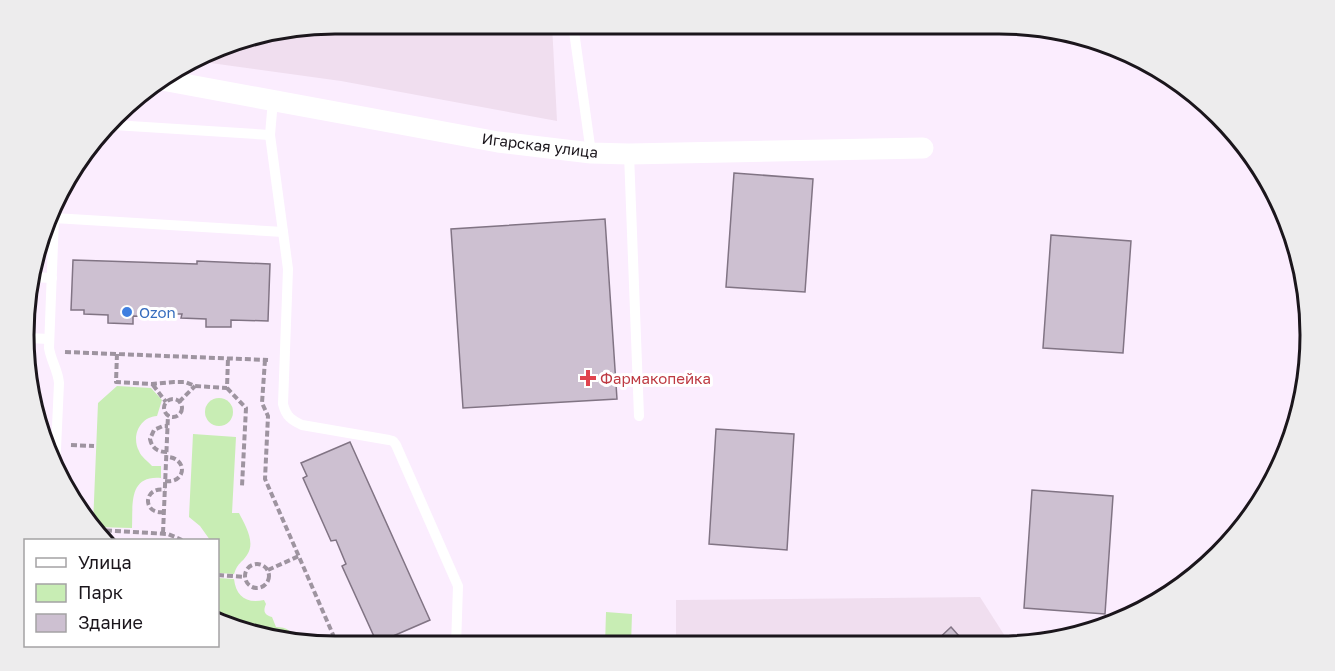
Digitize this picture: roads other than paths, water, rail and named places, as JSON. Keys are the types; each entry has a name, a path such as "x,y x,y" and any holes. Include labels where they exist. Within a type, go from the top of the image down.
{"street":[{"name":"Игарская улица","path":"173,82 498,142 591,153 923,148"}],"lane":[{"path":"574,34 591,153"},
{"path":"273,100 270,135 288,269 283,404 285,412 291,420 302,425 393,441 458,586 456,636"},
{"path":"121,125 270,135"},
{"path":"629,154 639,416"},
{"path":"58,218 284,232"},
{"path":"49,242 52,278 50,355 57,369 60,383 57,450"},
{"path":"40,277 52,278"},
{"path":"34,338 49,339"}],"place":[{"name":"Ozon","path":"127,312"},
{"name":"Фармакопейка","path":"588,378"}]}
